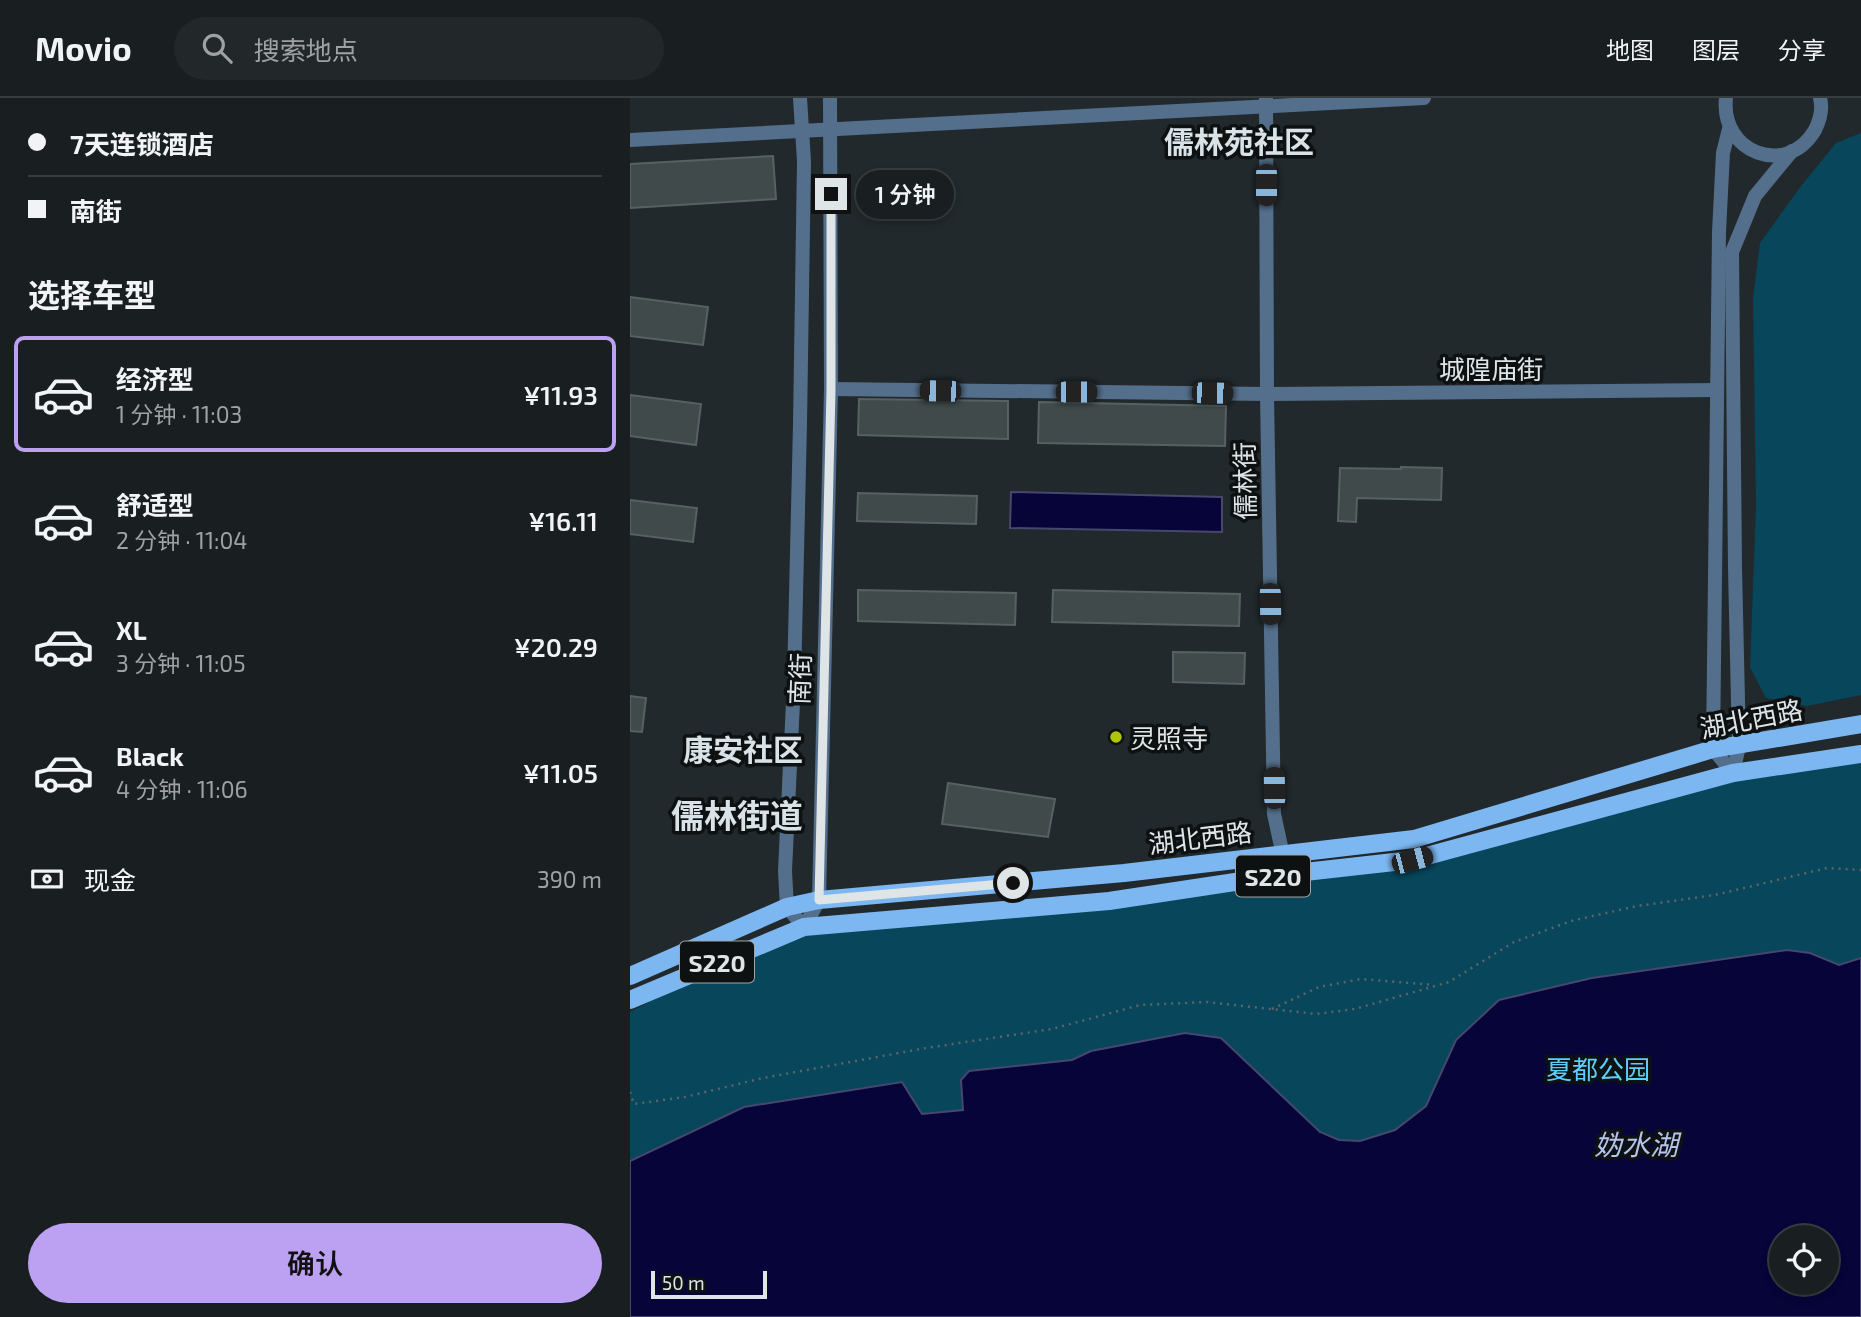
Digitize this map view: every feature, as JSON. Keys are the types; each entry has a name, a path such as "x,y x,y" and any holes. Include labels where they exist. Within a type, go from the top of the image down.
{"main road":[{"name":"湖北西路","path":"630,976 787,907 819,900 1124,873 1414,838 1713,749 1861,724"},
{"name":"湖北西路","path":"630,1000 804,927 1109,901 1287,874 1412,860 1732,773 1861,754"}],"street":[{"name":"南街","path":"787,907 785,871 794,681 800,424 804,161 800,98"},
{"name":"南街","path":"804,927 819,900 831,390 830,98"},
{"path":"630,140 802,132 1266,102 1424,98"},
{"path":"1726,98 1724,112 1730,129 1742,145 1758,153 1777,156 1810,139 1819,122 1823,100"},
{"name":"儒林街","path":"1266,102 1267,394 1274,814 1287,874"},
{"path":"1730,129 1723,153 1720,232 1713,749 1732,773"},
{"path":"1732,773 1739,746 1735,621 1732,252 1755,195 1791,151"},
{"name":"城隍庙街","path":"831,390 1267,394 1717,390"},
{"path":"787,907 804,927"}],"path":[{"path":"630,1107 763,1078 914,1050 1052,1029 1140,1005 1207,1002 1316,1014 1355,1009 1449,982 1514,942 1571,921 1637,906 1716,895 1827,868 1861,870"},
{"path":"1270,1010 1319,986 1361,979 1437,985"},
{"path":"630,1092 635,1104"}],"green space":[{"path":"1861,133 1861,695 1807,706 1766,698 1750,667 1756,506 1753,298 1760,243 1836,143"},
{"name":"夏都公园","path":"1861,754 1861,1317 630,1317 630,1012 695,977 804,927 1412,860 1733,773"}],"water":[{"path":"1011,492 1222,497 1222,532 1010,528"},
{"name":"妫水湖","path":"1787,950 1810,953 1839,965 1861,958 1861,1317 630,1317 630,1161 744,1107 902,1082 922,1114 963,1110 961,1080 969,1071 1072,1060 1091,1051 1185,1033 1221,1038 1320,1132 1339,1140 1360,1141 1395,1130 1426,1106 1456,1040 1499,1000 1592,978"}],"building":[{"path":"773,156 776,199 630,208 630,164"},
{"path":"630,297 708,307 703,345 630,336"},
{"path":"630,395 701,404 696,445 630,436"},
{"path":"859,399 1008,401 1008,439 858,435"},
{"path":"1039,402 1226,406 1225,446 1038,443"},
{"path":"1340,468 1442,468 1441,500 1357,498 1356,522 1338,521"},
{"path":"858,493 977,496 976,524 857,521"},
{"path":"630,500 697,508 693,542 630,534"},
{"path":"858,590 1016,593 1015,625 858,621"},
{"path":"1053,590 1240,594 1239,626 1052,622"},
{"path":"1173,652 1245,653 1244,684 1173,682"},
{"path":"630,696 646,698 642,732 630,731"},
{"path":"948,783 1055,799 1048,837 942,824"}],"place":[{"name":"灵照寺","path":"1116,737"}],"district":[{"name":"儒林苑社区","path":"1239,141"},
{"name":"康安社区","path":"743,749"},
{"name":"儒林街道","path":"737,815"}],"route":[{"path":"831,194 831,390 819,900 1013,883"}]}
